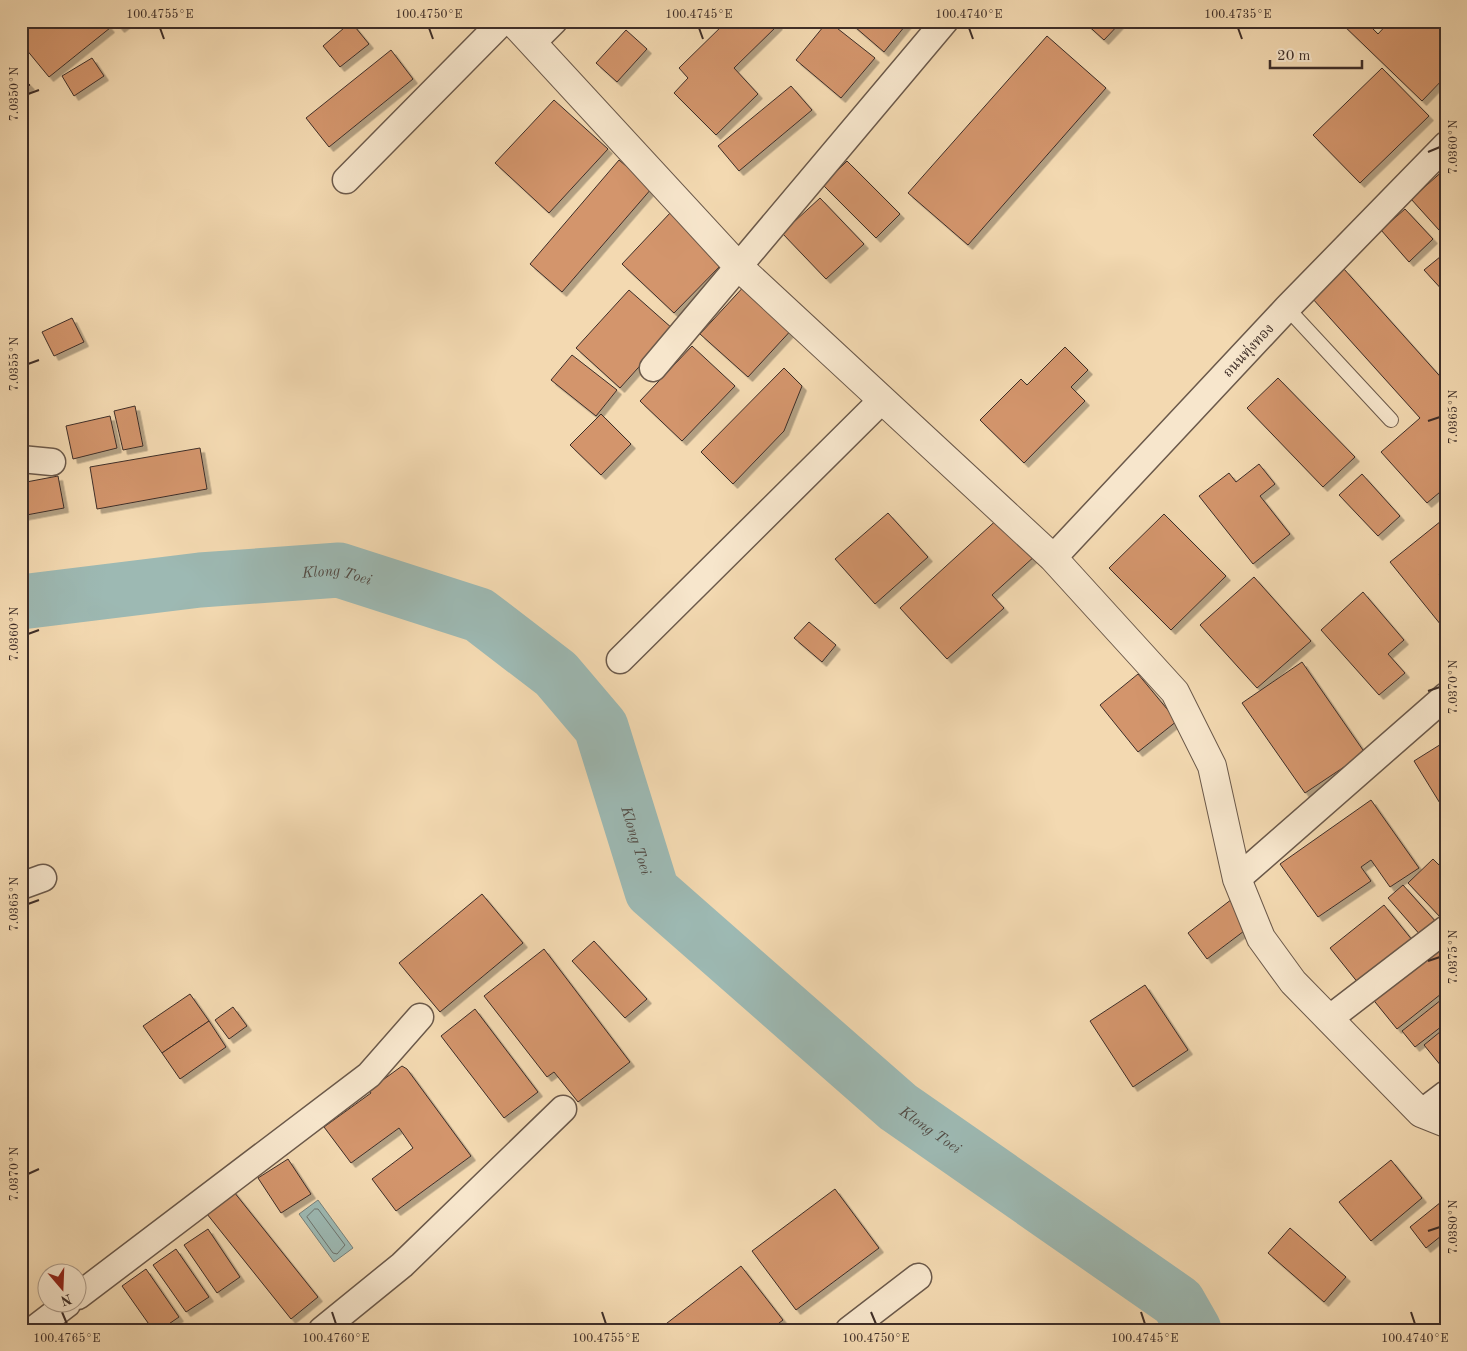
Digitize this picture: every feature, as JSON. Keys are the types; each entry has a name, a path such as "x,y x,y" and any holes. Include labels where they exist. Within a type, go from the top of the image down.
{"street":[{"path":"346,180 503,21"},
{"path":"512,21 739,267 1053,558 1175,692 1212,766 1237,879 1261,938 1293,982 1434,1118 1446,1094"},
{"path":"533,42 554,21"},
{"path":"653,368 944,21"},
{"name":"ถนนทุ่งทอง","path":"1053,558 1287,308 1446,145"},
{"path":"620,660 882,400"},
{"path":"21,459 52,462"},
{"path":"1237,879 1446,696"},
{"path":"1330,1018 1446,929"},
{"path":"88,1288 369,1075 420,1017"},
{"path":"322,1330 402,1265 563,1109"},
{"path":"849,1330 918,1277"},
{"path":"33,1330 54,1314"}],"lane":[{"path":"1287,308 1392,420"}],"water":[{"path":"318,1200 353,1248 334,1262 299,1214"}],"building":[{"path":"21,21 104,21 110,28 49,77 21,43"},
{"path":"114,21 129,21 120,28"},
{"path":"727,21 774,21 778,25 734,68 758,94 716,135 674,93 688,78 679,68"},
{"path":"828,21 875,58 841,98 796,60"},
{"path":"848,21 909,21 884,52"},
{"path":"1083,21 1122,21 1104,40"},
{"path":"1339,21 1365,21 1378,34 1390,21 1446,21 1446,76 1422,101"},
{"path":"351,22 369,44 340,67 323,46"},
{"path":"626,30 647,49 617,82 596,63"},
{"path":"1047,36 1106,88 968,245 908,193"},
{"path":"391,50 413,79 329,147 306,118"},
{"path":"92,58 104,76 74,96 62,76"},
{"path":"1382,68 1429,116 1360,183 1313,135"},
{"path":"21,76 30,85 21,93"},
{"path":"791,86 812,110 739,171 718,146"},
{"path":"554,100 608,149 549,213 495,163"},
{"path":"619,160 652,188 562,292 530,264"},
{"path":"847,161 900,214 876,238 823,185"},
{"path":"1445,169 1446,224 1439,230 1411,199"},
{"path":"820,198 864,244 826,279 782,233"},
{"path":"1405,209 1433,239 1409,262 1381,230"},
{"path":"671,212 724,262 674,313 622,264"},
{"path":"1446,252 1446,292 1445,293 1424,270"},
{"path":"1344,269 1446,383 1446,487 1427,503 1381,452 1420,418 1312,298"},
{"path":"748,282 795,326 748,377 700,334"},
{"path":"629,290 673,329 620,388 576,348"},
{"path":"72,318 84,342 54,356 42,332"},
{"path":"692,346 735,386 682,441 640,401"},
{"path":"1065,347 1088,370 1071,387 1085,401 1024,463 980,420 1021,379 1027,385"},
{"path":"572,355 617,390 596,416 551,380"},
{"path":"784,368 802,386 784,431 733,484 701,452"},
{"path":"1278,378 1355,457 1323,487 1247,408"},
{"path":"135,406 143,446 123,450 114,411"},
{"path":"601,414 631,444 601,475 570,445"},
{"path":"110,416 117,448 73,459 66,426"},
{"path":"200,448 207,489 97,509 90,467"},
{"path":"1259,464 1275,484 1260,496 1290,534 1253,564 1199,496 1229,473 1236,482"},
{"path":"1362,474 1400,516 1378,536 1339,495"},
{"path":"58,476 64,508 21,516 21,483"},
{"path":"888,513 928,557 875,604 835,559"},
{"path":"1164,514 1226,576 1171,630 1109,568"},
{"path":"1001,516 1036,555 992,595 1004,608 947,659 900,608"},
{"path":"1446,517 1446,569 1439,574 1446,582 1446,622 1441,625 1390,562"},
{"path":"1254,577 1311,641 1257,688 1200,625"},
{"path":"1363,592 1404,640 1388,654 1405,673 1379,695 1321,630"},
{"path":"809,622 836,645 822,662 794,638"},
{"path":"1302,662 1365,753 1305,793 1242,703"},
{"path":"1138,674 1177,721 1138,752 1100,705"},
{"path":"1446,741 1446,813 1414,761"},
{"path":"1371,800 1419,868 1390,887 1371,860 1361,867 1371,881 1318,917 1280,864"},
{"path":"1433,859 1446,872 1446,914 1441,918 1408,883"},
{"path":"1403,885 1437,923 1422,937 1388,898"},
{"path":"482,894 523,943 440,1012 399,963"},
{"path":"1232,899 1252,925 1207,959 1188,933"},
{"path":"1384,905 1413,941 1359,984 1330,948"},
{"path":"1446,937 1446,990 1397,1029 1371,997"},
{"path":"594,941 647,999 625,1018 572,961"},
{"path":"544,949 630,1062 578,1102 554,1072 547,1077 484,996"},
{"path":"1145,985 1188,1050 1133,1087 1090,1021"},
{"path":"190,994 209,1021 162,1053 143,1026"},
{"path":"1446,996 1446,1023 1415,1047 1402,1031"},
{"path":"233,1007 247,1026 229,1039 215,1020"},
{"path":"475,1009 538,1092 504,1118 441,1036"},
{"path":"209,1021 226,1047 180,1079 162,1053"},
{"path":"1446,1027 1446,1072 1424,1045"},
{"path":"402,1066 407,1069 471,1156 396,1211 372,1179 413,1148 399,1128 351,1163 324,1127 371,1093 369,1090"},
{"path":"288,1159 311,1194 281,1213 258,1178"},
{"path":"1391,1160 1422,1198 1371,1241 1339,1202"},
{"path":"230,1187 318,1297 291,1319 203,1209"},
{"path":"835,1189 879,1248 796,1310 752,1251"},
{"path":"1446,1198 1446,1232 1426,1248 1410,1227"},
{"path":"1290,1228 1346,1277 1324,1302 1268,1253"},
{"path":"208,1229 240,1277 217,1293 184,1245"},
{"path":"176,1249 209,1297 186,1312 153,1265"},
{"path":"741,1266 783,1320 770,1330 658,1330"},
{"path":"146,1269 179,1317 160,1330 153,1330 122,1286"}],"waterway":[{"name":"Klong Toei","path":"21,602 200,580 339,570 479,615 556,674 601,727 652,891 898,1107 1178,1302 1194,1330"}]}
